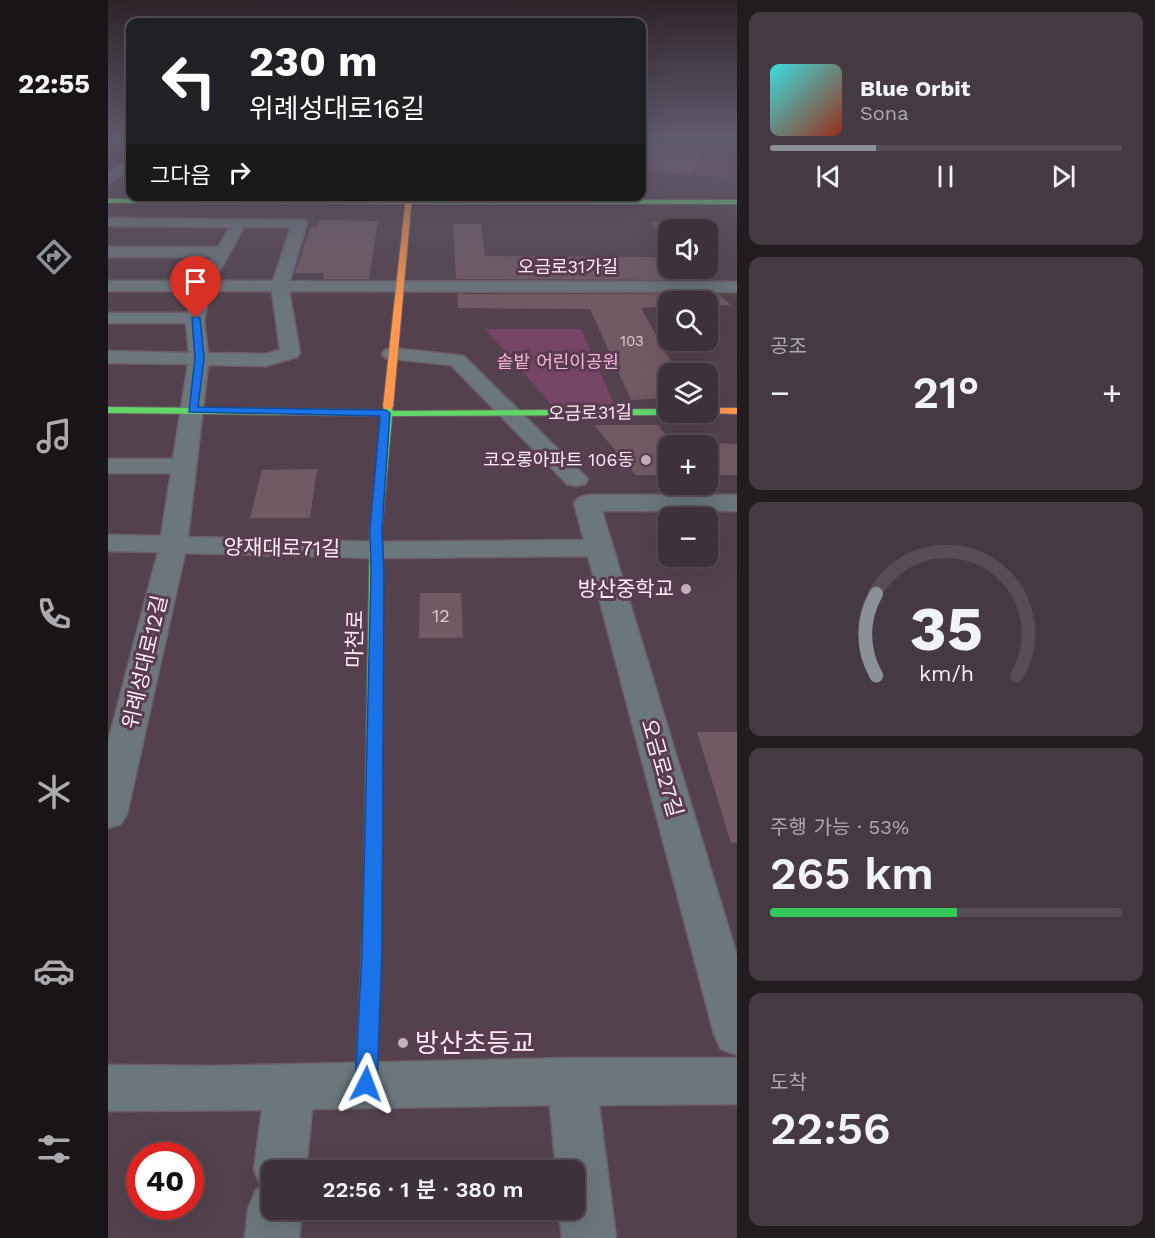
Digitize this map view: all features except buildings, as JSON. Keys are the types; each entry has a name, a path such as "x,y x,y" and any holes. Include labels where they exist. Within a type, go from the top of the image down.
{"street":[{"path":"108,201 126,201"},
{"name":"마천로","path":"366,1084 372,952 376,529 408,201"},
{"path":"627,201 736,202"},
{"path":"108,222 300,223 280,286 290,353 266,360 108,357"},
{"name":"위례성대로12길","path":"108,814 115,758 173,546 199,358 196,318 203,286 240,222"},
{"path":"108,252 222,252"},
{"name":"오금로31가길","path":"108,286 736,287"},
{"path":"108,318 196,318"},
{"name":"오금로31길","path":"392,354 457,360 582,491"},
{"name":"오금로31길","path":"108,410 511,414 658,411"},
{"path":"718,411 736,411"},
{"path":"108,465 184,466"},
{"path":"582,491 736,503"},
{"name":"오금로27길","path":"582,491 736,1034"},
{"name":"양재대로71길","path":"108,543 377,550 600,548"},
{"path":"572,1081 589,1238"},
{"path":"108,1088 214,1089 366,1084 736,1081"},
{"path":"281,1160 290,1086"},
{"path":"272,1238 274,1220"}],"green space":[{"name":"솥밭 어린이공원","path":"485,329 581,329 614,404 552,405"}],"traffic: fast":[{"path":"108,201 737,202"},
{"path":"372,926 376,529 388,407"},
{"path":"108,410 433,414 658,412"}],"traffic: slow":[{"path":"388,407 409,201"},
{"path":"718,411 737,411"}],"traffic: jam":[{"path":"366,1084 372,926"}],"place":[{"name":"코오롱아파트 106동","path":"646,460"},
{"name":"방산중학교","path":"686,589"},
{"name":"방산초등교","path":"403,1043"}],"route":[{"path":"196,318 199,358 192,410 386,413 376,529 372,952 366,1084"}]}
